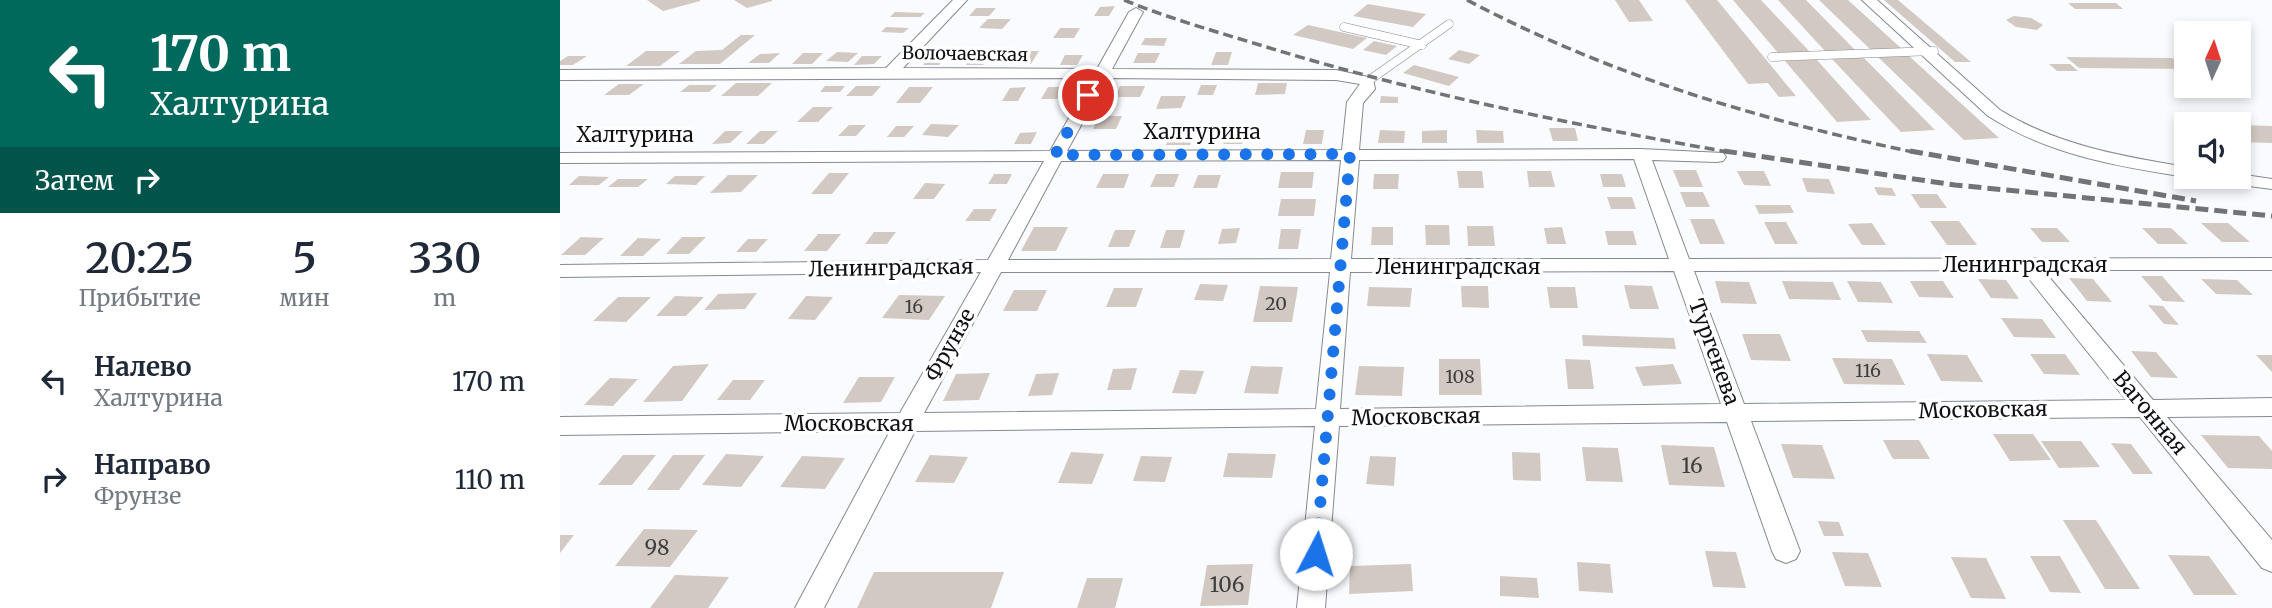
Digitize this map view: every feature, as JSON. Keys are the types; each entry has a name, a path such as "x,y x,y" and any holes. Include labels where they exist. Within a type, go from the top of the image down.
{"street":[{"path":"890,72 960,0"},
{"path":"1869,0 2013,127 2077,151 2174,170"},
{"name":"Фрунзе","path":"809,608 907,423 1136,12"},
{"name":"Волочаевская","path":"560,75 890,72 1336,75 1368,81"},
{"path":"1311,608 1355,102 1367,89 1368,81"},
{"name":"Халтурина","path":"560,158 1350,154 1641,154 1717,157"},
{"name":"Тургенева","path":"1641,154 1786,551"},
{"path":"2251,181 2272,184"},
{"name":"Ленинградская","path":"560,271 994,266 1340,268 2272,264"},
{"name":"Вагонная","path":"2028,265 2272,560"},
{"name":"Московская","path":"560,426 2272,407"}],"lane":[{"path":"1368,81 1422,46 1449,24"},
{"path":"1344,27 1422,46"},
{"path":"1772,57 1930,51"}],"building":[{"path":"647,0 700,0 700,1 663,11"},
{"path":"734,0 772,0 772,1 747,8"},
{"path":"1615,0 1639,0 1653,21 1629,22"},
{"path":"1685,0 1717,0 1796,96 1779,97 1768,83 1748,84"},
{"path":"1733,0 1761,0 1810,52 1779,54"},
{"path":"1778,0 1806,0 1856,51 1826,52"},
{"path":"1819,0 1848,0 1902,49 1871,50"},
{"path":"1884,0 1898,0 1971,62 1955,62"},
{"path":"2068,3 2116,3 2123,9 2075,9"},
{"path":"1368,4 1426,14 1413,27 1353,16"},
{"path":"1115,6 1109,16 1094,16 1100,7"},
{"path":"976,8 996,8 989,16 969,16"},
{"path":"895,12 925,13 920,17 890,17"},
{"path":"2014,16 2031,18 2043,25 2037,30 2016,27 2006,20"},
{"path":"988,19 1011,19 1002,29 979,28"},
{"path":"1308,25 1367,38 1353,49 1293,35"},
{"path":"886,27 909,28 903,33 881,32"},
{"path":"1060,28 1080,28 1074,38 1053,38"},
{"path":"741,35 755,35 720,64 679,64 696,51 722,50"},
{"path":"1145,38 1167,38 1164,46 1141,45"},
{"path":"1374,41 1397,46 1386,55 1363,50"},
{"path":"1459,50 1480,55 1469,64 1448,59"},
{"path":"646,51 680,51 660,66 626,66"},
{"path":"1023,51 1039,51 1031,64 1014,64"},
{"path":"837,52 858,53 848,62 826,61"},
{"path":"976,52 993,52 983,65 966,65"},
{"path":"1216,52 1232,52 1228,65 1211,65"},
{"path":"780,53 769,63 748,63 760,54"},
{"path":"803,53 823,53 812,64 792,64"},
{"path":"934,53 949,53 939,65 923,65"},
{"path":"1138,53 1160,53 1155,63 1133,63"},
{"path":"1065,55 1083,55 1077,65 1060,65"},
{"path":"568,56 587,56 573,65 560,65 560,61"},
{"path":"862,56 882,56 874,64 854,65"},
{"path":"1909,56 1999,138 1964,140 1878,57"},
{"path":"1863,57 1935,130 1901,132 1832,59"},
{"path":"2066,57 2174,60 2174,69 2079,68"},
{"path":"1816,59 1871,120 1837,122 1785,61"},
{"path":"2049,64 2070,64 2078,71 2057,71"},
{"path":"1414,65 1459,77 1449,86 1403,73"},
{"path":"736,83 772,83 758,96 721,96"},
{"path":"1258,83 1287,83 1285,94 1255,95"},
{"path":"619,84 644,84 629,95 604,95"},
{"path":"689,85 717,85 709,92 680,92"},
{"path":"1201,85 1217,85 1213,95 1197,95"},
{"path":"825,86 845,86 840,92 820,92"},
{"path":"856,86 881,86 872,96 846,96"},
{"path":"1120,86 1145,86 1140,97 1115,97"},
{"path":"909,87 933,87 920,103 896,103"},
{"path":"1026,87 1018,101 1002,101 1010,88"},
{"path":"1048,87 1064,87 1057,99 1041,99"},
{"path":"1161,96 1186,96 1181,108 1156,109"},
{"path":"1381,96 1398,97 1398,103 1380,103"},
{"path":"813,107 833,107 818,122 797,122"},
{"path":"1099,116 1122,116 1116,129 1093,129"},
{"path":"931,124 959,125 948,137 922,135"},
{"path":"849,125 866,125 856,136 838,136"},
{"path":"2251,125 2272,126 2272,143 2251,142"},
{"path":"896,126 914,126 904,137 887,137"},
{"path":"1549,128 1575,128 1578,141 1553,141"},
{"path":"1172,129 1195,129 1190,145 1166,145"},
{"path":"1227,130 1246,130 1242,144 1223,144"},
{"path":"1306,130 1324,130 1322,144 1303,144"},
{"path":"1380,130 1405,131 1404,143 1378,143"},
{"path":"1447,130 1447,143 1422,143 1422,131"},
{"path":"1476,130 1503,131 1504,143 1477,143"},
{"path":"633,131 619,143 593,143 608,132"},
{"path":"666,131 683,131 667,144 650,144"},
{"path":"725,131 743,131 730,143 712,144"},
{"path":"760,131 778,131 764,144 746,144"},
{"path":"1037,132 1031,144 1014,144 1020,133"},
{"path":"1673,170 1696,170 1703,187 1680,187"},
{"path":"1457,171 1482,171 1484,188 1459,188"},
{"path":"1527,171 1551,171 1555,187 1529,187"},
{"path":"1737,171 1764,171 1771,186 1744,185"},
{"path":"1281,172 1314,172 1312,188 1278,188"},
{"path":"829,173 849,173 832,194 811,194"},
{"path":"994,174 1012,174 1007,184 988,184"},
{"path":"1103,174 1129,174 1124,188 1096,188"},
{"path":"1156,174 1179,174 1174,187 1150,187"},
{"path":"1374,174 1399,174 1398,189 1373,189"},
{"path":"1600,174 1622,174 1626,187 1603,187"},
{"path":"728,175 758,175 741,192 710,193"},
{"path":"1198,175 1221,175 1217,188 1193,188"},
{"path":"579,176 609,177 599,185 569,185"},
{"path":"675,176 705,176 696,185 666,184"},
{"path":"1802,178 1829,179 1835,194 1807,192"},
{"path":"618,179 648,179 638,187 608,187"},
{"path":"925,183 945,184 934,199 913,199"},
{"path":"1874,187 1892,188 1896,196 1878,195"},
{"path":"1680,192 1703,192 1710,207 1686,207"},
{"path":"1911,194 1937,194 1947,208 1920,208"},
{"path":"1607,197 1632,197 1636,209 1611,209"},
{"path":"1281,199 1316,199 1314,216 1278,216"},
{"path":"1755,205 1790,205 1794,213 1759,214"},
{"path":"974,209 997,209 990,221 965,221"},
{"path":"1690,219 1714,219 1725,244 1700,244"},
{"path":"1930,221 1959,221 1977,245 1947,245"},
{"path":"1764,222 1786,222 1798,244 1775,244"},
{"path":"1872,223 1886,245 1862,245 1848,224"},
{"path":"2201,223 2228,223 2250,242 2222,242"},
{"path":"1425,225 1449,225 1450,245 1426,245"},
{"path":"1467,226 1493,226 1495,246 1468,246"},
{"path":"1034,227 1068,227 1056,251 1021,251"},
{"path":"1372,227 1393,227 1393,245 1371,245"},
{"path":"1562,227 1566,244 1547,244 1544,228"},
{"path":"1240,228 1236,243 1218,244 1222,229"},
{"path":"2030,228 2057,228 2070,242 2042,242"},
{"path":"2142,228 2171,228 2188,244 2158,244"},
{"path":"1281,229 1301,229 1298,249 1278,249"},
{"path":"1115,230 1136,230 1129,247 1108,247"},
{"path":"1166,230 1185,230 1180,248 1160,248"},
{"path":"1605,231 1633,231 1637,245 1608,245"},
{"path":"874,232 896,232 887,244 865,244"},
{"path":"818,234 841,234 827,251 804,251"},
{"path":"581,237 604,238 585,255 561,255"},
{"path":"682,237 706,237 689,254 666,254"},
{"path":"638,238 661,239 643,256 620,256"},
{"path":"748,239 768,239 756,252 736,252"},
{"path":"2141,276 2162,276 2185,302 2163,301"},
{"path":"2069,278 2093,279 2112,302 2087,301"},
{"path":"1978,279 2006,280 2019,299 1991,298"},
{"path":"2201,279 2237,280 2253,295 2216,294"},
{"path":"1715,281 1749,282 1757,304 1721,303"},
{"path":"1782,281 1833,282 1841,300 1789,299"},
{"path":"1847,281 1881,282 1893,303 1858,302"},
{"path":"1910,281 1943,281 1954,298 1919,297"},
{"path":"1200,284 1228,285 1223,301 1194,300"},
{"path":"1624,285 1652,286 1659,309 1630,309"},
{"path":"1260,286 1298,287 1292,322 1253,322"},
{"path":"1461,286 1488,286 1489,308 1462,307"},
{"path":"1369,287 1412,288 1410,307 1367,306"},
{"path":"1547,287 1575,287 1578,308 1550,308"},
{"path":"1114,288 1143,288 1136,307 1106,307"},
{"path":"1014,290 1047,290 1037,311 1003,311"},
{"path":"757,293 745,309 704,310 718,294"},
{"path":"899,295 945,296 929,320 882,318"},
{"path":"675,296 704,297 686,316 656,316"},
{"path":"806,296 833,297 815,320 788,319"},
{"path":"618,297 651,297 626,322 593,321"},
{"path":"2148,305 2163,306 2179,325 2164,324"},
{"path":"2001,318 2042,319 2056,338 2014,337"},
{"path":"1861,330 1919,331 1927,343 1867,342"},
{"path":"1742,334 1780,334 1791,361 1751,360"},
{"path":"1582,335 1674,338 1676,349 1583,346"},
{"path":"2131,351 2156,352 2178,378 2151,377"},
{"path":"1927,354 1967,355 1983,382 1941,381"},
{"path":"2030,354 2065,354 2080,375 2044,374"},
{"path":"2256,355 2272,355 2272,372"},
{"path":"1832,358 1892,359 1905,385 1844,384"},
{"path":"1439,359 1480,359 1482,395 1439,395"},
{"path":"1565,359 1590,360 1594,389 1568,389"},
{"path":"709,364 682,401 643,402 673,366"},
{"path":"1673,364 1682,384 1643,386 1635,367"},
{"path":"1251,366 1283,367 1278,394 1244,393"},
{"path":"1359,366 1404,367 1402,396 1355,395"},
{"path":"1137,368 1131,390 1107,390 1113,369"},
{"path":"1180,370 1204,371 1196,394 1172,393"},
{"path":"990,373 979,400 943,401 956,374"},
{"path":"1059,373 1052,395 1028,396 1036,374"},
{"path":"859,377 895,377 881,402 843,403"},
{"path":"610,378 638,379 613,406 584,405"},
{"path":"733,380 765,380 750,400 717,400"},
{"path":"1993,434 2033,434 2051,460 2010,461"},
{"path":"2201,435 2259,436 2272,451 2272,469 2228,468"},
{"path":"1883,440 1919,440 1930,459 1893,459"},
{"path":"2041,441 2081,441 2100,467 2059,468"},
{"path":"2111,443 2131,444 2153,474 2133,474"},
{"path":"1781,444 1822,445 1835,479 1793,478"},
{"path":"1661,445 1714,447 1725,487 1669,485"},
{"path":"1582,447 1618,448 1623,482 1586,481"},
{"path":"1071,452 1104,454 1092,484 1058,483"},
{"path":"1512,452 1540,453 1541,481 1513,480"},
{"path":"1228,453 1276,454 1272,478 1223,477"},
{"path":"726,454 764,456 741,487 702,485"},
{"path":"623,455 656,455 632,485 598,485"},
{"path":"673,455 705,455 679,490 647,490"},
{"path":"930,455 968,457 954,483 915,482"},
{"path":"802,456 845,458 825,489 780,487"},
{"path":"1141,456 1172,457 1165,482 1133,481"},
{"path":"1370,456 1396,457 1394,486 1366,484"},
{"path":"2063,520 2096,520 2140,589 2105,589"},
{"path":"1818,521 1839,522 1844,536 1824,536"},
{"path":"644,529 698,530 670,567 615,566"},
{"path":"560,535 574,535 560,553"},
{"path":"1705,551 1736,552 1746,588 1713,587"},
{"path":"1832,552 1868,553 1882,587 1845,586"},
{"path":"2168,555 2209,556 2237,595 2194,595"},
{"path":"2030,556 2060,556 2081,593 2050,592"},
{"path":"1951,557 1986,558 2006,599 1971,598"},
{"path":"1577,562 1610,564 1613,593 1579,591"},
{"path":"1253,564 1248,605 1200,606 1207,565"},
{"path":"1411,564 1413,591 1349,594 1350,566"},
{"path":"874,572 1004,572 991,608 857,608"},
{"path":"675,575 729,577 708,608 650,608"},
{"path":"1500,576 1537,578 1539,598 1500,596"},
{"path":"1087,578 1123,578 1115,608 1077,608"}],"railway":[{"path":"1124,0 1157,13 1318,62 1436,93 1614,131 1734,153"},
{"path":"1467,0 1576,51 1687,93 1801,126 1918,153"},
{"path":"1724,151 1955,185 2272,216"},
{"path":"1910,151 2196,201"}],"route":[{"path":"1088,95 1055,155 1350,154 1316,554"}]}
